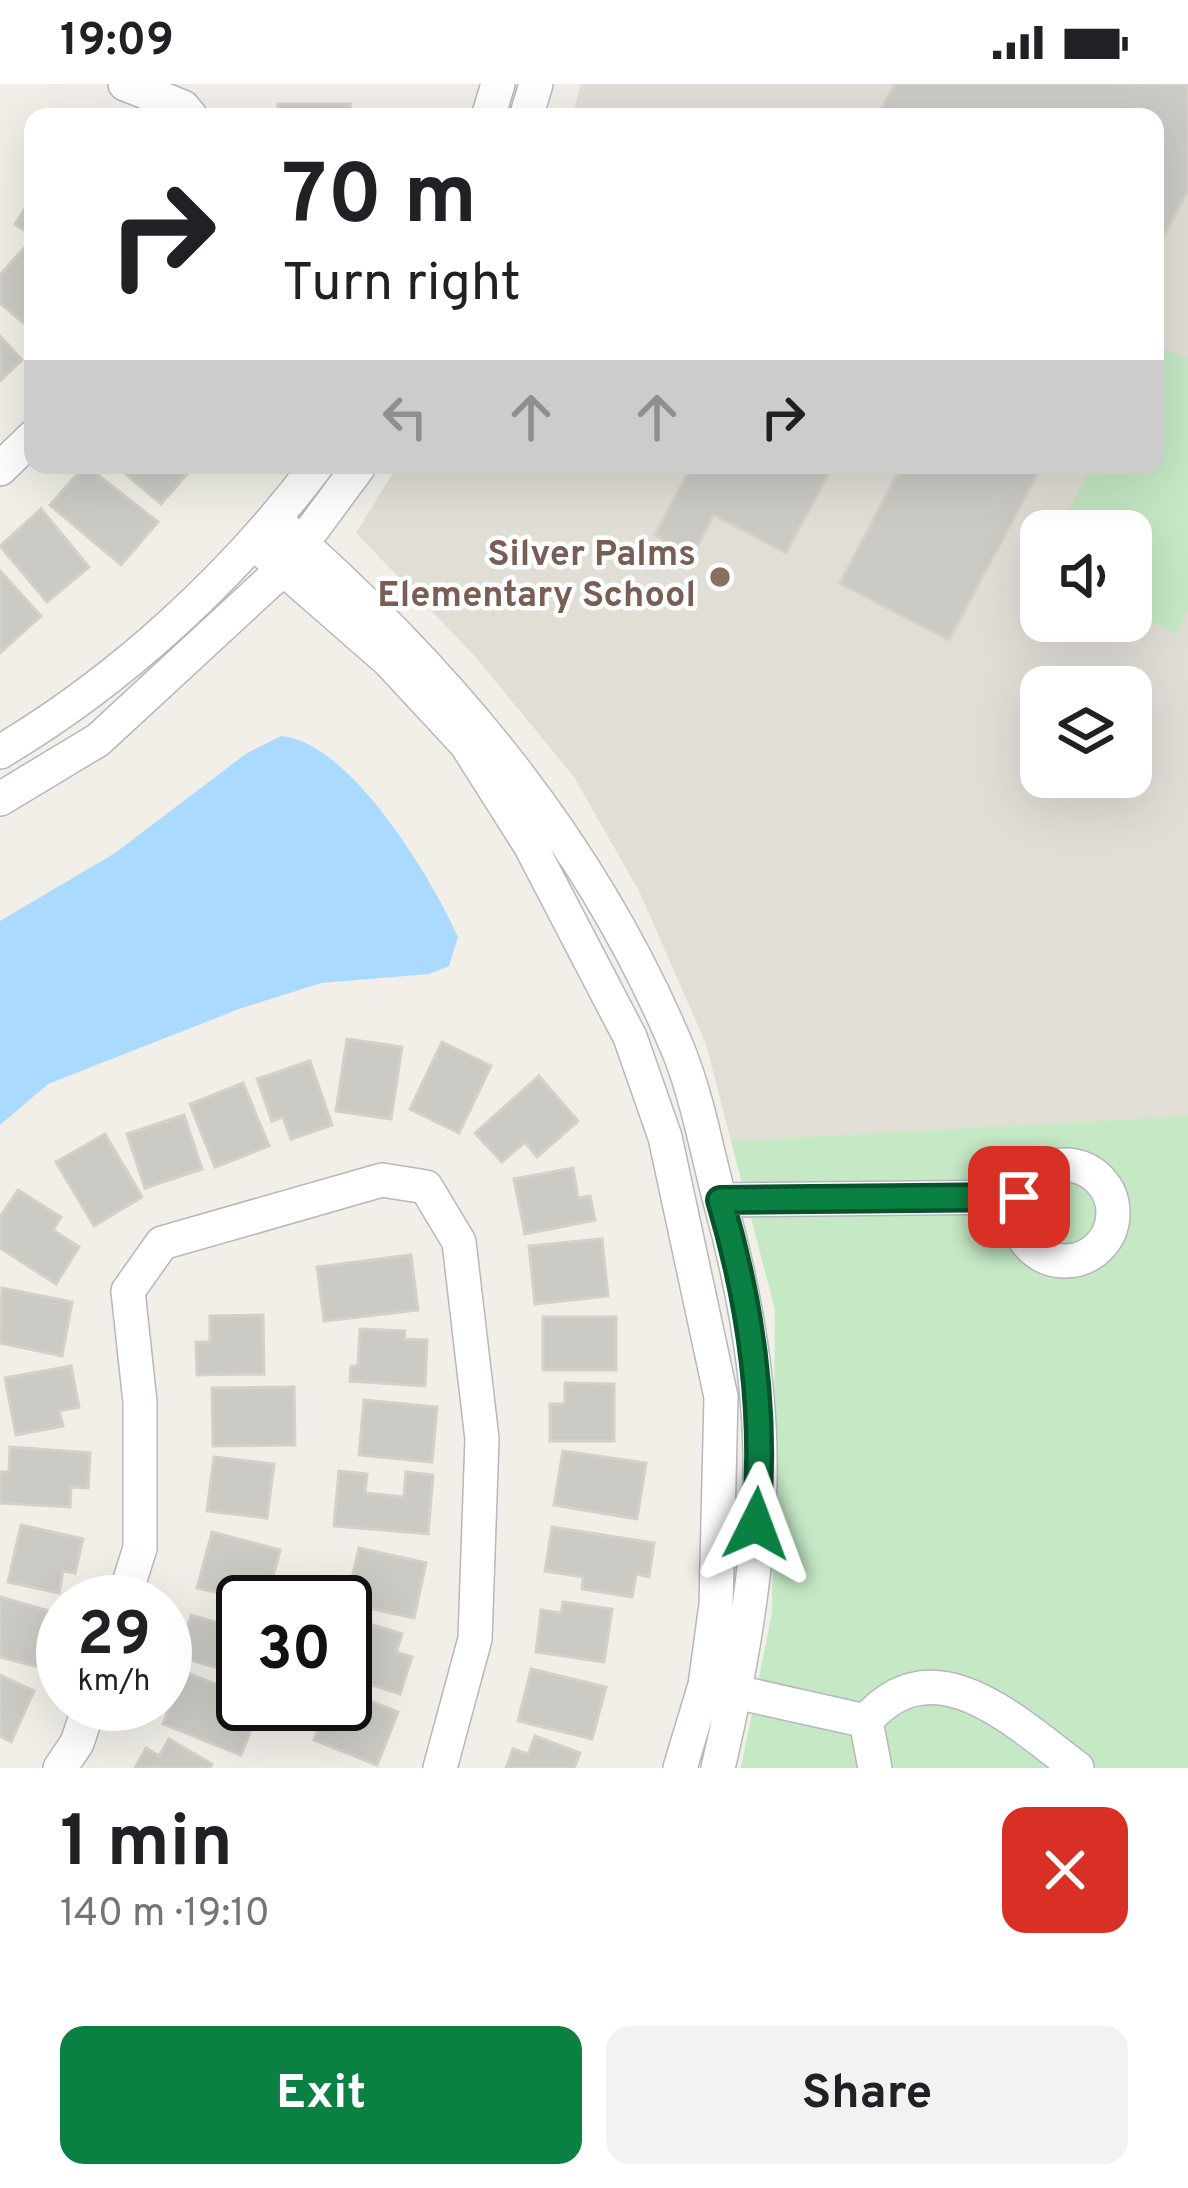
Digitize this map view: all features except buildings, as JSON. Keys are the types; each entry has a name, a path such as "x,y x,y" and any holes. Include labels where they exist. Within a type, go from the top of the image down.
{"street":[{"path":"125,84 184,108"},
{"path":"0,470 24,446"},
{"path":"0,752 74,708 265,532 310,474"},
{"path":"0,799 98,740 292,556 353,474"},
{"path":"265,532 464,704 554,821 615,919 679,1053 742,1276 760,1481 720,1689 680,1768"},
{"path":"292,556 466,744 530,845 630,1037 665,1137 722,1397 716,1606 718,1768"},
{"path":"131,1575 140,1548 140,1402 128,1291 162,1243 382,1180 426,1187 459,1242 482,1439 475,1640 440,1768"},
{"path":"720,1200 1019,1197"},
{"path":"866,1721 888,1695 939,1686 969,1692 1036,1753 1077,1768"},
{"path":"720,1689 866,1721"},
{"path":"866,1721 875,1768"},
{"path":"60,1768 81,1731"}],"shaded area":[{"name":"Silver Palms Elementary School","path":"581,84 1188,84 1188,1116 731,1141 706,1044 639,891 574,777 473,654 356,533 392,474 1164,474 1164,108 574,108"}],"green space":[{"path":"1164,347 1188,359 1188,609 1175,634 1152,622 1152,510 1068,510 1087,474 1164,474"},
{"path":"1188,1116 1188,1768 741,1768 772,1613 775,1310 731,1141"}],"water":[{"path":"281,736 307,744 334,761 385,816 429,881 458,937 449,966 429,974 321,983 239,1009 48,1084 0,1125 0,921 115,853 247,753"}],"place":[{"name":"Silver Palms Elementary School","path":"720,577"}],"route":[{"path":"756,1524 758,1411 742,1276 720,1200 1019,1197"}]}
